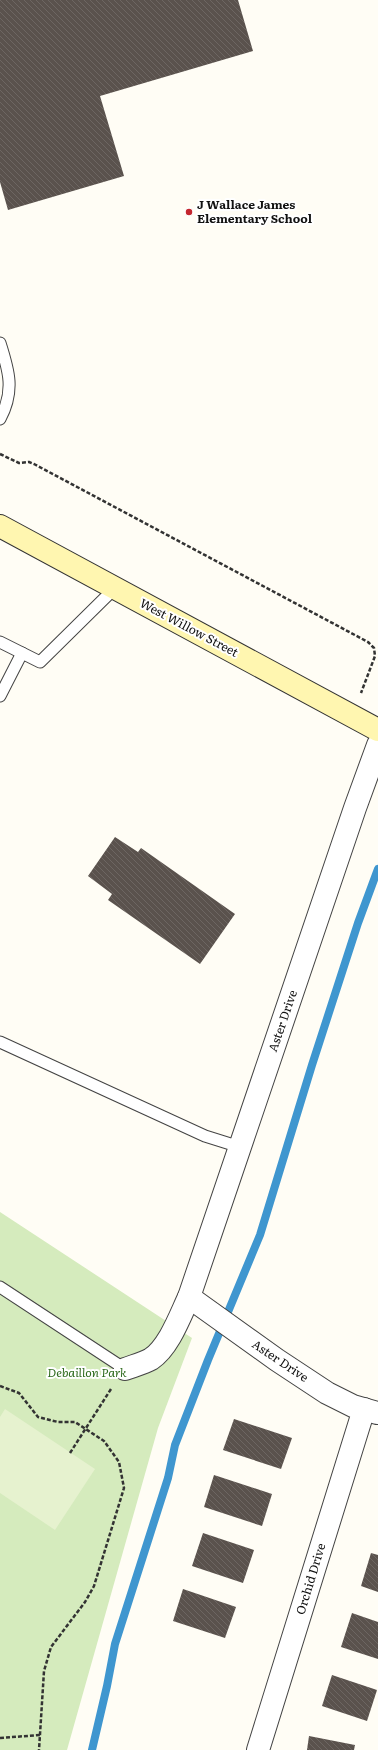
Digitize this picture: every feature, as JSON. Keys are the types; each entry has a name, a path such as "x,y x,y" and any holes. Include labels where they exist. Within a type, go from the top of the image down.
{"main road":[{"name":"West Willow Street","path":"0,526 378,730"}],"street":[{"name":"Aster Drive","path":"125,1369 151,1359 160,1350 169,1338 189,1297 355,808 378,745"},
{"name":"Aster Drive","path":"189,1297 327,1394 353,1406 371,1411"},
{"name":"Orchid Drive","path":"258,1750 371,1411"}],"lane":[{"path":"0,343 8,371 10,390 6,408 0,419"},
{"path":"0,642 40,662 116,588"},
{"path":"0,696 22,653"},
{"path":"0,1042 205,1136 240,1147"},
{"path":"0,1287 125,1369"}],"path":[{"path":"0,454 19,463 29,462 34,464 368,642 374,648 374,656 360,693"},
{"path":"70,1452 125,1369"},
{"path":"0,1386 19,1393 38,1417 58,1422 75,1422 104,1441 119,1462 124,1488 94,1586 85,1602 51,1647 44,1671 39,1750"},
{"path":"0,1738 40,1735"}],"green space":[{"name":"Debaillon Park","path":"0,1212 192,1338 158,1428 67,1750 0,1750"},
{"path":"5,1409 95,1469 55,1530 0,1493 0,1417"}],"building":[{"path":"0,0 238,0 253,51 100,96 124,176 8,210 0,182"},
{"path":"115,837 138,852 141,848 235,914 200,964 108,900 112,894 88,876"},
{"path":"234,1419 292,1438 281,1469 223,1450"},
{"path":"214,1475 272,1494 262,1526 204,1507"},
{"path":"203,1533 254,1550 243,1583 192,1566"},
{"path":"371,1553 378,1555 378,1592 361,1586"},
{"path":"183,1589 236,1607 225,1638 173,1621"},
{"path":"352,1613 378,1622 378,1659 341,1647"},
{"path":"332,1675 377,1690 367,1721 322,1706"},
{"path":"309,1736 355,1745 354,1750 307,1750"}],"waterway":[{"path":"92,1750 115,1644 168,1478 175,1445 208,1360 260,1235 312,1065 358,923 378,869"}],"place":[{"name":"J Wallace James Elementary School","path":"189,212"}]}
